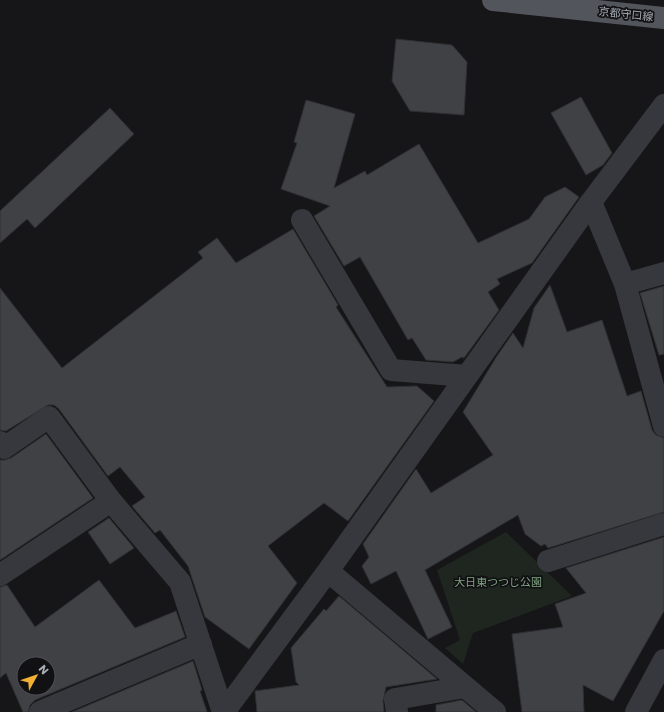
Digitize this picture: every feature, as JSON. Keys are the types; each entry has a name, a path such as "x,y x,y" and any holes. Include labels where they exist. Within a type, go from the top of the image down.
{"main road":[{"name":"京都守口線","path":"493,0 664,18"}],"street":[{"path":"223,712 328,571 591,202 664,105"},
{"path":"591,202 625,284 664,426"},
{"path":"302,220 391,370 467,376"},
{"path":"625,284 664,273"},
{"path":"1,447 49,417 111,501 180,582 223,712"},
{"path":"0,575 111,501"},
{"path":"548,561 664,524"},
{"path":"328,571 495,712"},
{"path":"40,712 201,644"},
{"path":"636,712 664,660"},
{"path":"397,712 395,699 465,687"}],"green space":[{"name":"大日東つつじ公園","path":"506,532 572,596 473,633 463,664 445,648 460,640 437,570"}],"building":[{"path":"396,39 452,45 467,62 464,115 410,111 392,81"},
{"path":"581,97 612,153 603,165 586,175 551,113"},
{"path":"306,100 355,114 334,188 365,171 367,175 419,144 478,243 529,219 545,197 565,187 579,197 532,263 497,279 500,284 488,292 499,310 464,358 462,357 453,362 426,360 412,338 408,340 360,257 344,266 314,216 330,206 281,189 297,143 294,142"},
{"path":"110,108 134,134 35,228 27,219 0,243 0,211"},
{"path":"293,229 338,305 336,307 387,387 417,386 434,401 348,521 324,503 268,546 297,583 249,649 205,617 188,566 160,530 155,533 132,506 145,497 120,467 108,476 59,409 54,405 48,405 6,431 0,430 0,288 62,368 203,258 198,252 217,238 236,263"},
{"path":"550,285 567,332 602,320 627,396 641,391 652,430 656,435 664,438 664,512 548,548 545,544 541,546 525,534 518,515 425,570 452,627 428,639 396,571 371,584 362,566 369,557 363,544 416,469 431,493 493,455 463,412 497,356 513,333 523,348 534,308"},
{"path":"664,286 664,354 659,355 640,293"},
{"path":"46,434 93,498 0,560 0,460 11,458"},
{"path":"109,518 134,548 110,564 88,532"},
{"path":"664,537 664,611 613,701 583,685 584,712 522,712 512,634 563,627 555,604 586,593 566,568"},
{"path":"99,580 135,628 176,611 185,637 56,691 56,656 16,656 16,696 6,673 0,678 0,587 7,585 35,627"},
{"path":"339,596 437,679 386,687 383,701 384,712 257,712 255,691 299,685 296,682 291,648 324,609 326,611"},
{"path":"193,661 207,712 72,712"},
{"path":"16,696 45,696 35,700 30,705 28,712 23,712"},
{"path":"462,700 476,712 436,712 436,705"}]}
